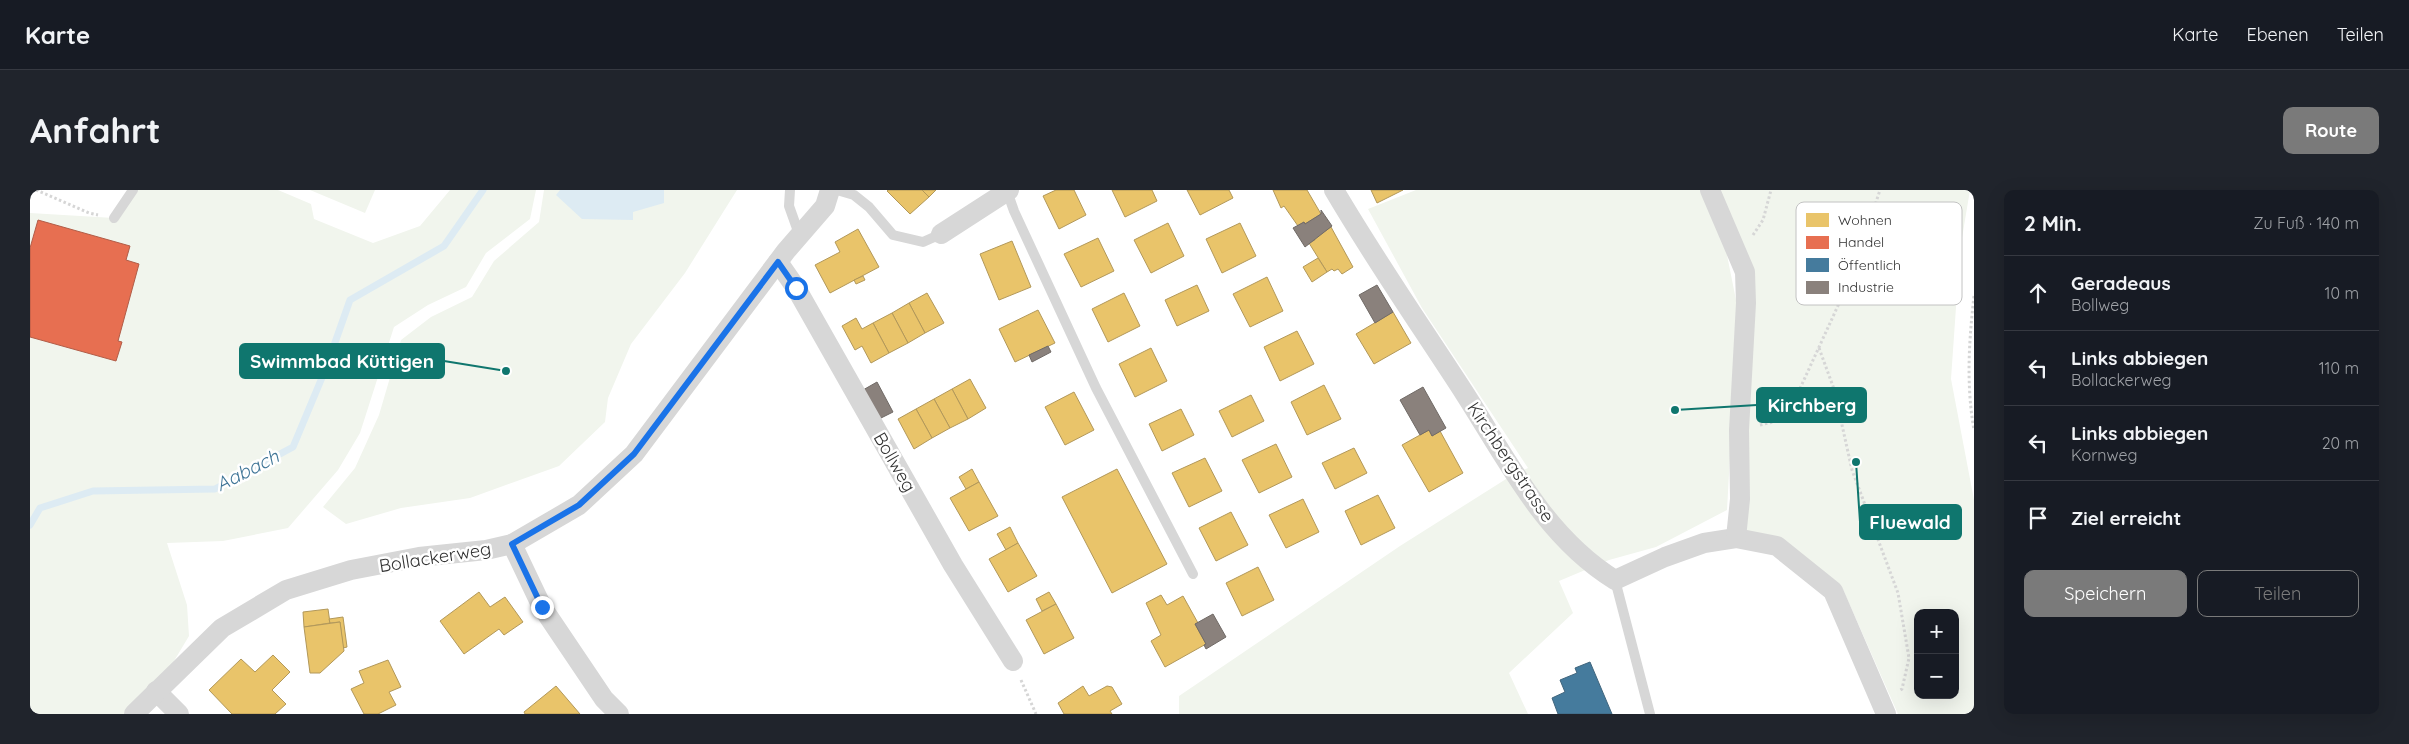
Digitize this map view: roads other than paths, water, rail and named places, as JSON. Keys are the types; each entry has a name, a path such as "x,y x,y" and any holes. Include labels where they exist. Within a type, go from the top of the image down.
{"street":[{"name":"Bollackerweg","path":"134,714 222,628 286,590 351,570 419,557 486,550 512,544 579,505 634,454 799,234 825,206 830,190"},
{"path":"941,234 1008,190"},
{"name":"Kirchbergstrasse","path":"1334,190 1370,251 1466,395 1514,474 1562,536 1595,568 1615,580"},
{"path":"1710,190 1745,272 1746,303 1739,430 1740,499 1736,538"},
{"name":"Bollweg","path":"778,262 796,288 953,565 1013,661"},
{"path":"1615,580 1704,543 1736,538 1777,546 1833,591 1884,709"},
{"path":"512,544 542,607 604,699 620,714"},
{"path":"156,691 179,714"}],"lane":[{"path":"114,218 133,190"},
{"path":"790,190 789,206 799,234"},
{"path":"837,190 854,195 869,207 892,235 923,242 941,234"},
{"path":"1008,190 1014,211 1096,388 1193,574"},
{"path":"1615,580 1650,714"}],"waterway":[{"name":"Aabach","path":"30,525 40,508 93,491 215,489 293,447 326,368 350,300 444,246 483,190"}],"place":[{"name":"Swimmbad Küttigen","path":"506,371"},
{"name":"Kirchberg","path":"1675,410"},
{"name":"Fluewald","path":"1856,462"}]}
